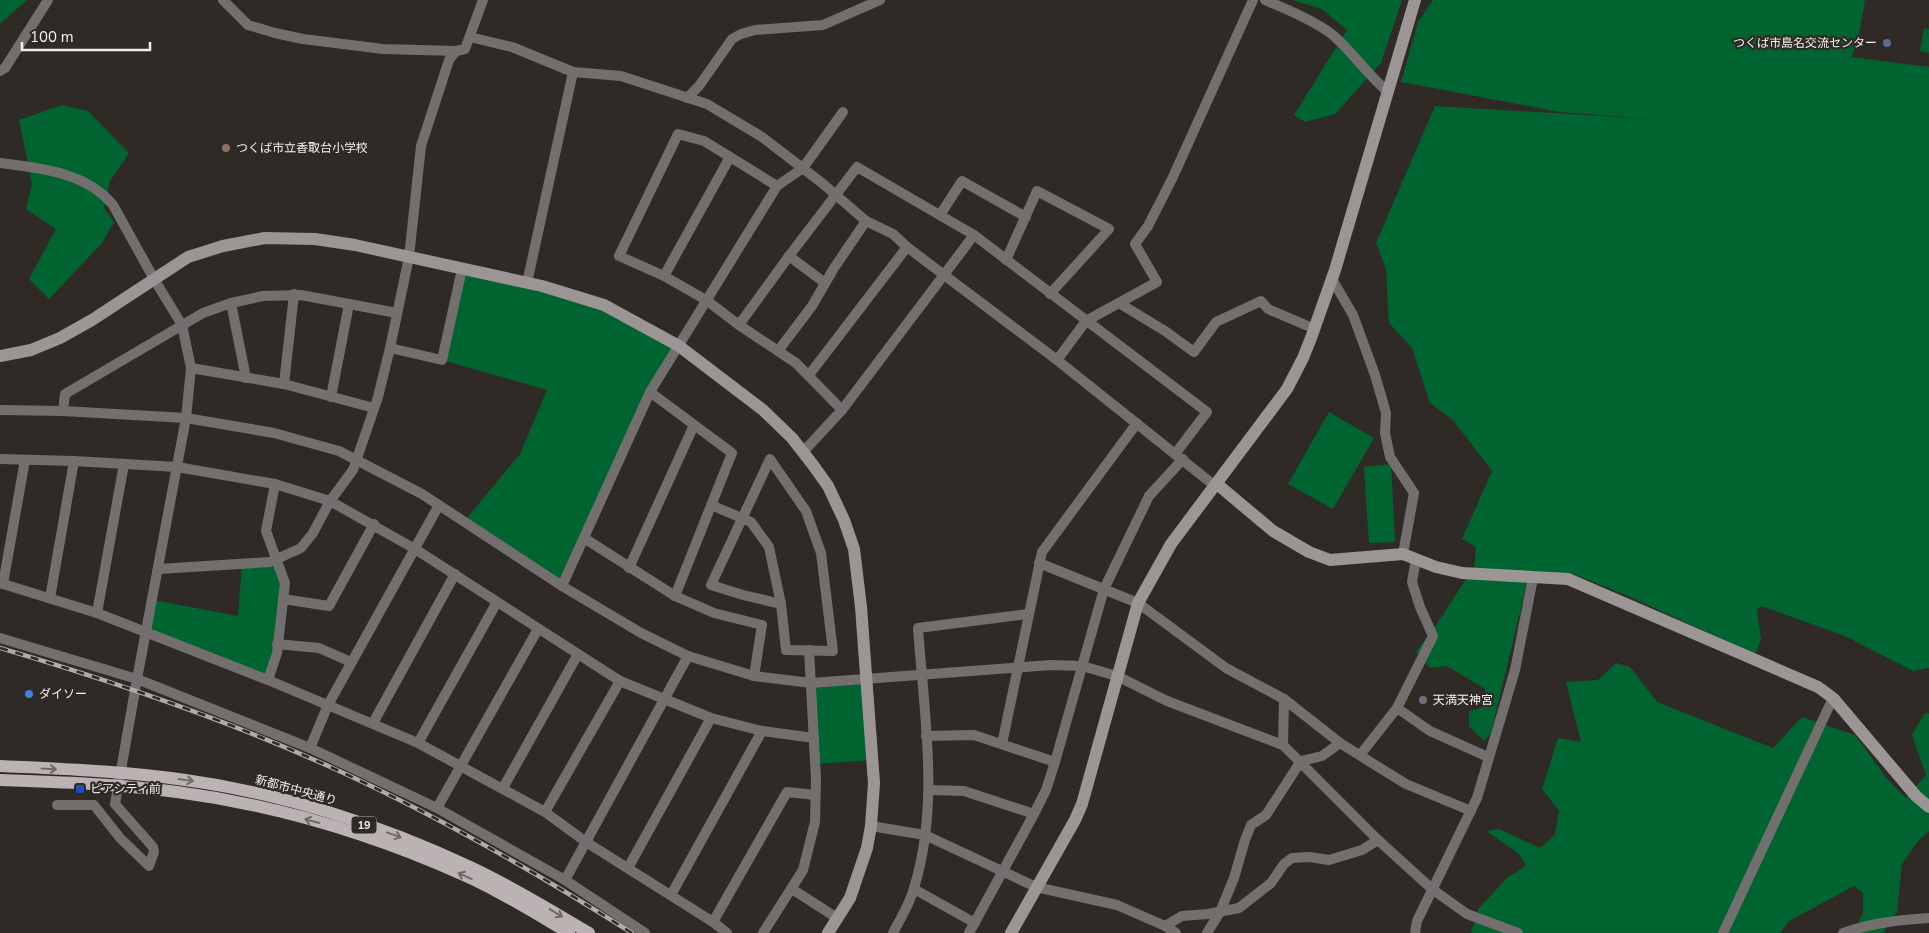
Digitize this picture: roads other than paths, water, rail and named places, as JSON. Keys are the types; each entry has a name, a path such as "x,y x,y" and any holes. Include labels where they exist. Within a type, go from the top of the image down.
{"main road":[{"name":"新都市中央通り","path":"0,766 119,779 245,804 303,818 370,838 467,876 519,903 569,933"},
{"name":"新都市中央通り","path":"0,780 184,780 246,791 298,804 415,843 470,867 524,894 589,933"}],"street":[{"path":"0,71 5,68 48,0"},
{"path":"222,0 248,25 284,35 383,49 456,51 465,49 483,0"},
{"path":"687,98 704,79 732,39 741,34 755,30 823,25 880,0"},
{"path":"1057,360 1086,321 1157,282 1135,244 1148,226 1172,179 1253,0"},
{"path":"1265,0 1288,10 1334,36 1374,80 1388,92"},
{"path":"1011,933 1075,820 1082,804 1138,603 1171,544 1286,389 1300,364 1315,329 1332,278 1415,0"},
{"path":"470,37 512,47 573,72 621,76 707,104 732,118 803,168 866,221 893,234 1057,360 1273,531 1309,552 1330,560 1403,554 1436,567 1462,574 1568,579 1590,587 1818,687 1833,698 1916,796 1929,807"},
{"path":"159,569 270,562 301,548 313,533 330,501 353,470 358,460 374,408 390,348 409,257 421,146 446,69 456,51"},
{"path":"527,283 573,72"},
{"path":"562,586 650,392 777,186 803,168 844,112"},
{"path":"777,186 704,141 678,134 619,256 664,276 706,300 739,325 796,363 842,410"},
{"path":"664,276 730,157"},
{"path":"0,163 45,169 89,184 105,195 122,219 154,279 182,325 191,368 186,418 115,804 153,847 154,852 149,866 120,838 94,805 57,805"},
{"path":"739,325 788,256 857,168 974,235 1206,412 1179,457 1149,496 1104,589 1046,790 969,933"},
{"path":"940,215 962,181 1026,217"},
{"path":"1006,260 1037,191 1109,229 1050,294"},
{"path":"778,351 812,306 866,221"},
{"path":"803,452 842,410 974,235"},
{"path":"0,356 30,350 60,338 92,320 188,257 223,246 265,238 315,239 527,283 604,306 679,346 763,410 792,438 828,486 844,520 854,550 867,678 874,783 871,826 867,848 850,898 828,933"},
{"path":"809,375 907,246"},
{"path":"788,256 825,283"},
{"path":"390,348 442,360 462,269"},
{"path":"1332,278 1353,315 1372,366 1386,413 1385,433 1390,457 1414,493 1403,554"},
{"path":"62,411 65,394 203,313 231,303 263,296 294,294 397,313"},
{"path":"284,384 294,294"},
{"path":"1119,303 1165,331 1194,352 1216,322 1261,302 1268,309 1315,329"},
{"path":"231,303 246,378"},
{"path":"332,397 349,304"},
{"path":"191,368 284,384 374,408"},
{"path":"650,392 732,453 675,596"},
{"path":"0,410 62,411 186,418 274,433 339,451 422,494 562,586 641,633 688,656 754,676 811,683 1018,667 1082,666 1118,676 1167,701 1283,745 1378,840 1432,890 1467,914 1518,933"},
{"path":"1002,744 1042,552 1137,423"},
{"path":"629,568 694,425"},
{"path":"0,459 177,467 275,484 330,501 374,524 415,549 620,681 711,718 762,731 814,738"},
{"path":"711,505 741,518 750,522 769,547 781,604 786,650 833,651 821,553 806,511 770,459 741,518 711,585 781,604"},
{"path":"25,460 2,584 97,612 268,680 418,743 545,812 586,842 714,922 727,933"},
{"path":"50,598 74,461"},
{"path":"97,612 124,464"},
{"path":"268,680 277,653 285,583 266,531 275,484"},
{"path":"310,748 328,705 351,662 440,505"},
{"path":"283,599 329,606 374,524"},
{"path":"584,538 675,596 714,612 762,625 754,676"},
{"path":"1360,755 1397,708 1433,636 1420,607 1412,582 1416,559"},
{"path":"1039,563 1138,603 1226,668 1284,699 1340,743 1406,784 1471,811"},
{"path":"373,723 455,574"},
{"path":"1415,933 1417,921 1477,798 1515,670 1533,578"},
{"path":"418,743 497,602"},
{"path":"893,933 914,889 925,835 929,790 918,628 1028,614"},
{"path":"437,808 538,629"},
{"path":"0,638 137,679 310,748 437,808 565,880 645,933"},
{"path":"277,644 319,648 351,662"},
{"path":"763,933 803,870 814,822 814,738 809,650"},
{"path":"503,788 578,654"},
{"path":"565,880 688,656"},
{"path":"545,812 620,681"},
{"path":"1723,933 1833,698"},
{"path":"1283,745 1284,699"},
{"path":"1397,708 1430,731 1488,757"},
{"path":"628,868 711,718"},
{"path":"671,895 762,731"},
{"path":"926,736 974,735 1055,762"},
{"path":"1207,933 1220,912 1234,878 1244,840 1251,825 1266,815 1301,761 1322,756 1340,743"},
{"path":"929,790 964,791 1034,814"},
{"path":"714,922 787,792 815,794"},
{"path":"871,826 925,835 1036,887 1117,905 1165,926 1176,933"},
{"path":"1165,926 1182,916 1239,908 1271,883 1284,864 1292,858 1329,860 1362,850 1378,840"},
{"path":"792,889 837,918"},
{"path":"914,889 975,923"},
{"path":"1843,933 1866,925 1897,920 1929,918"}],"railway":[{"path":"0,648 86,674 213,718 337,770 451,826 632,933"}],"place":[{"name":"つくば市島名交流センター","path":"1887,43"},
{"name":"つくば市立香取台小学校","path":"226,148"},
{"name":"ダイソー","path":"29,694"},
{"name":"天満天神宮","path":"1423,700"},
{"name":"ピアシティ前","path":"80,789"}]}
